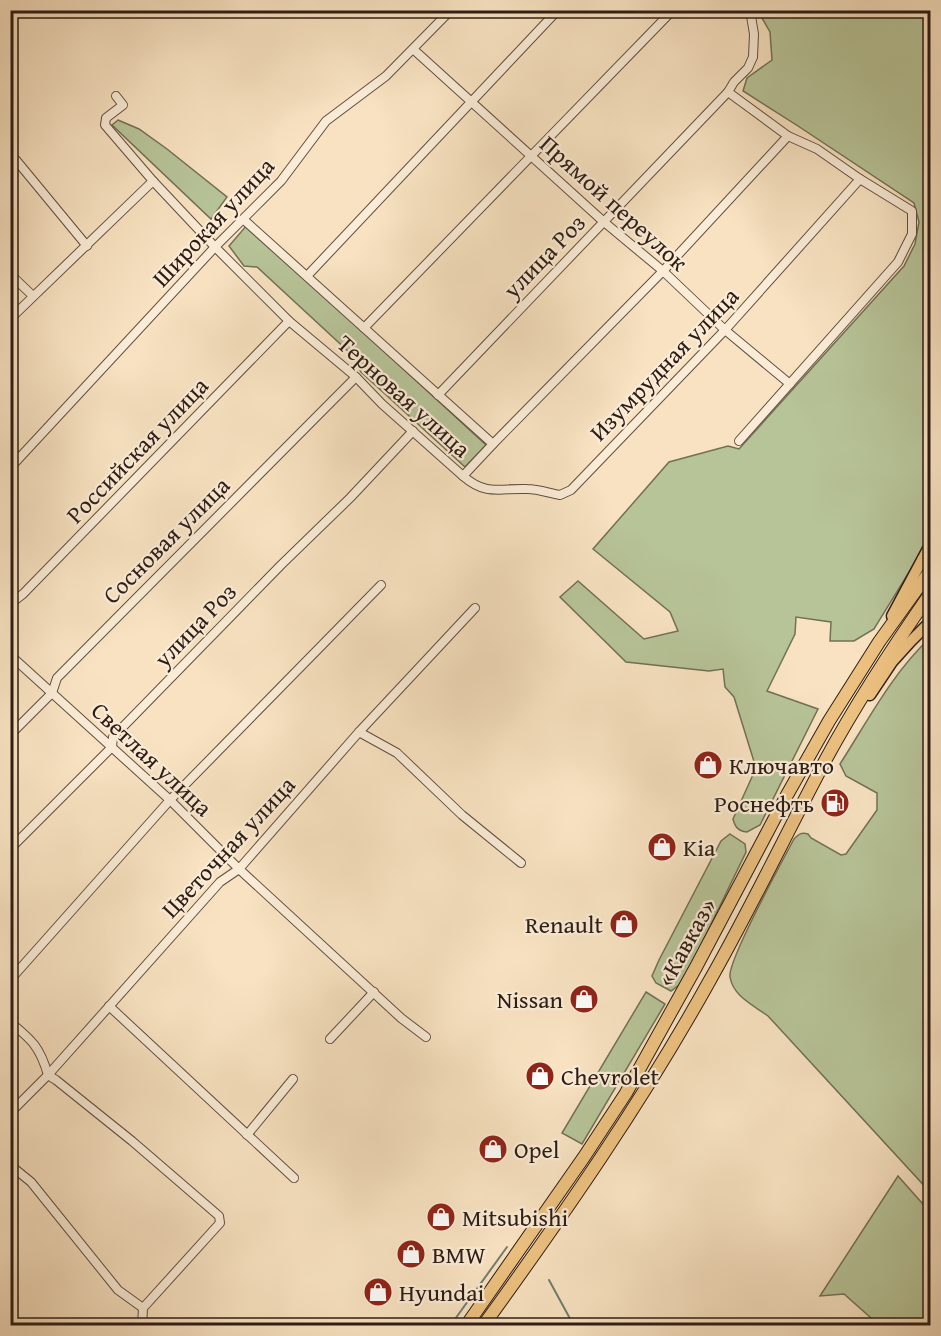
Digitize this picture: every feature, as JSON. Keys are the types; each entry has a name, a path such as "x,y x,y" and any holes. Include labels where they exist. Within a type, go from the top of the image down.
{"highway":[{"name":"«Кавказ»","path":"466,1326 626,1093 829,721 879,642 930,571"},
{"name":"«Кавказ»","path":"483,1326 585,1182 634,1108 710,981 844,728 866,690 930,594"},
{"path":"734,897 727,918 707,959 706,964 709,966 715,962 759,878 774,858"},
{"path":"649,1053 685,998 692,995 694,1001 668,1051"}],"main road":[{"path":"879,642 930,545"},
{"path":"879,642 930,556"},
{"path":"844,728 892,662 930,622"}],"street":[{"name":"Широкая улица","path":"10,468 215,247 281,181 326,121 386,76 451,10"},
{"path":"307,276 558,10"},
{"path":"364,328 673,10"},
{"name":"улица Роз","path":"438,395 728,92 748,68 753,57 754,34 750,10"},
{"name":"Прямой переулок","path":"414,49 604,222 663,271 725,330 790,384"},
{"path":"728,92 788,136 817,149 912,212 912,234 898,262 739,441"},
{"name":"Терновая улица","path":"116,96 123,105 106,118 105,125 153,181 215,247 290,321 356,377 382,404 462,476 493,444 243,219"},
{"path":"493,444 663,271 788,136"},
{"path":"16,160 87,246"},
{"name":"Изумрудная улица","path":"462,476 472,484 487,490 529,489 560,495 571,490 725,330 860,179"},
{"path":"10,319 153,181"},
{"path":"10,274 33,296"},
{"name":"Российская улица","path":"10,604 23,594 290,321"},
{"name":"Сосновая улица","path":"10,735 51,693 57,678 356,377"},
{"name":"улица Роз","path":"10,849 112,747 113,737 281,565 350,498 413,431"},
{"path":"10,980 170,800 381,585"},
{"name":"Цветочная улица","path":"12,1107 48,1075 220,882 239,869 359,732 475,608"},
{"name":"Светлая улица","path":"10,655 170,800 239,869 401,1018 426,1037"},
{"path":"359,732 397,753 462,815 521,863"},
{"path":"330,1039 374,992"},
{"path":"109,1006 294,1178"},
{"path":"10,1022 33,1041 44,1061 48,1075 73,1093 219,1216 220,1223 143,1308 142,1326"},
{"path":"247,1135 293,1079"},
{"path":"10,1165 31,1182 118,1290 143,1308"}],"green space":[{"path":"758,11 930,11 930,529 919,556 874,629 854,641 830,641 831,622 796,617 795,634 767,691 818,709 760,825 747,832 737,828 733,819 756,768 734,697 725,687 723,669 709,671 626,662 560,597 578,581 644,639 678,631 670,612 593,549 669,462 728,446 739,449 904,266 915,244 919,222 914,203 743,91 747,78 772,60 770,32"},
{"path":"118,120 139,129 227,197 211,219 112,125"},
{"path":"247,225 486,445 465,467 361,372 350,353 257,267 244,266 229,246"},
{"path":"930,638 930,1192 768,1016 739,995 730,977 731,967 746,932 794,839 800,834 808,834 841,855 846,854 877,810 877,793 846,776 840,764 892,682"},
{"path":"730,834 745,844 746,852 687,974 671,991 656,983 652,976 721,841"},
{"path":"646,992 665,1004 582,1144 562,1133"},
{"path":"898,1176 930,1212 930,1325 879,1325 844,1294 820,1296"}],"waterway":[{"path":"450,1326 507,1247"},
{"path":"549,1280 574,1326"}],"place":[{"name":"Ключавто","path":"708,765"},
{"name":"Роснефть","path":"835,803"},
{"name":"Kia","path":"662,847"},
{"name":"Renault","path":"624,924"},
{"name":"Nissan","path":"584,999"},
{"name":"Chevrolet","path":"540,1076"},
{"name":"Opel","path":"493,1149"},
{"name":"Mitsubishi","path":"441,1217"},
{"name":"BMW","path":"411,1254"},
{"name":"Hyundai","path":"378,1292"}]}
